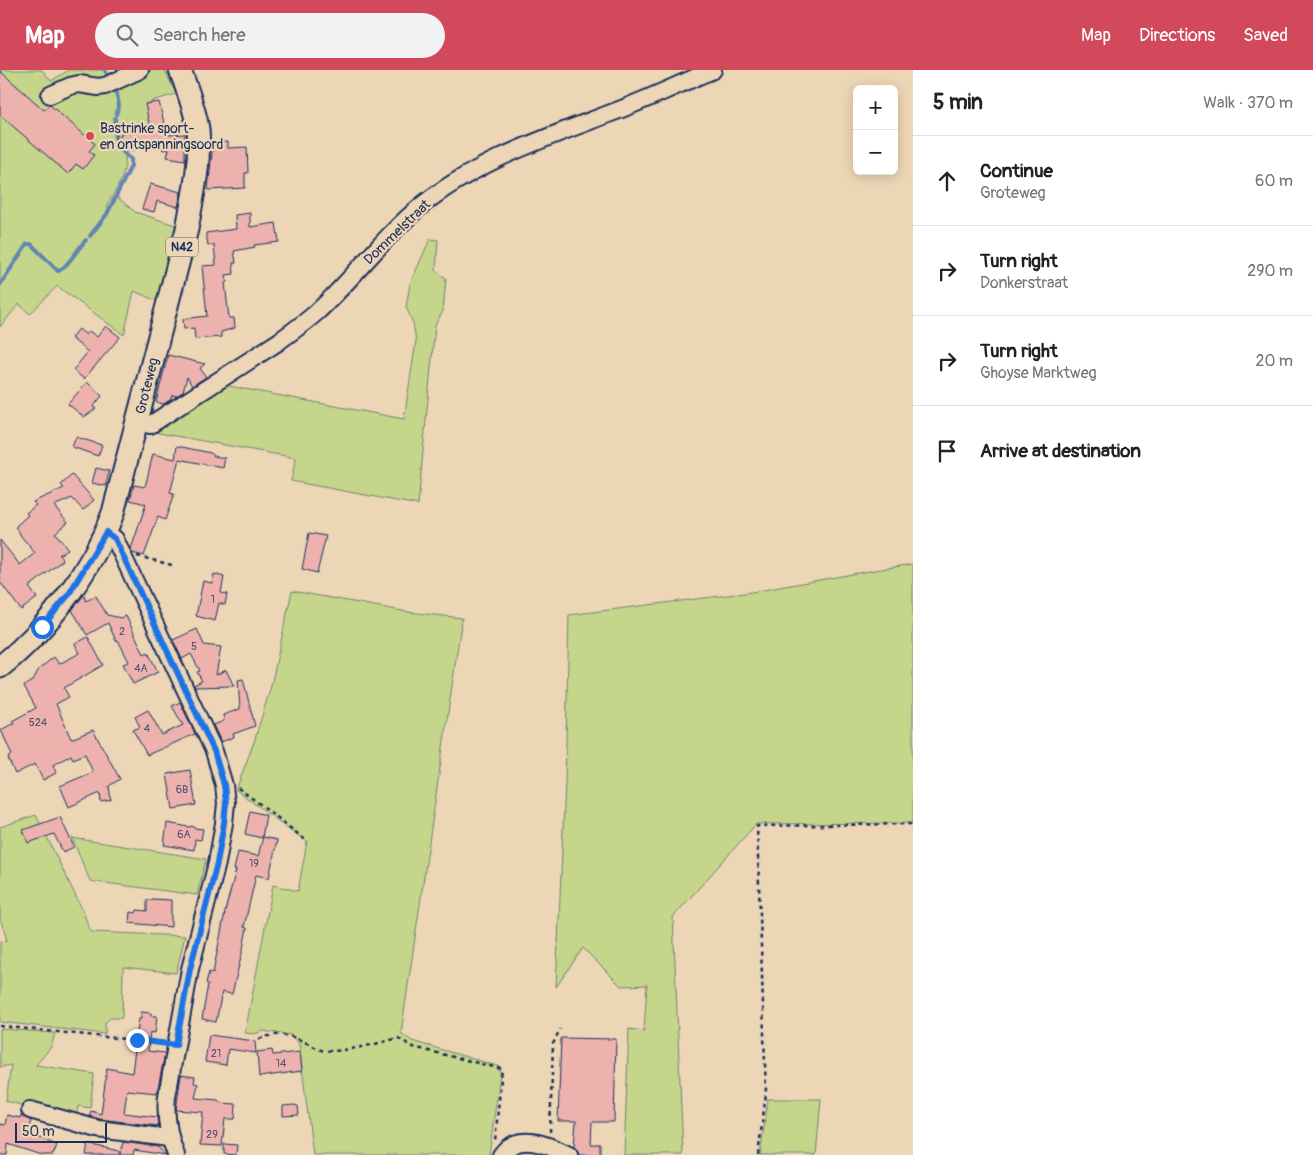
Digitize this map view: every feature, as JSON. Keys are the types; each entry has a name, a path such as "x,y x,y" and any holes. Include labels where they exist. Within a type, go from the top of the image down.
{"main road":[{"name":"Groteweg","path":"0,667 42,627 69,594 106,532 119,493 187,229 195,188 198,128 180,70"}],"street":[{"path":"50,95 79,84 98,87 105,86 140,70"},
{"name":"Dommelstraat","path":"137,422 150,425 298,327 318,311 408,217 456,182 530,144 626,108 713,70"},
{"path":"106,532 115,539 214,751 224,785 226,803 223,831 217,863 190,969 166,1112 170,1138 176,1155"},
{"path":"30,1110 98,1129 170,1138"},
{"path":"498,1151 506,1149 513,1144 532,1142 550,1146 569,1155"}],"path":[{"path":"120,552 172,564"},
{"path":"224,785 232,785 264,807 308,842"},
{"path":"758,1155 766,1094 757,826 913,824"},
{"path":"0,1026 176,1045"},
{"path":"550,1146 553,1044 560,1029"},
{"path":"259,1039 273,1034 289,1036 322,1050 348,1049 398,1038 413,1047 502,1068 498,1151"}],"green space":[{"path":"0,70 42,70 51,81 69,70 104,70 108,79 134,70 165,70 176,94 152,101 162,144 160,146 124,151 125,166 123,173 106,207 111,209 117,197 135,212 178,226 157,301 134,291 124,335 57,286 30,314 19,304 0,327"},
{"path":"430,239 438,240 436,271 446,278 443,311 435,325 418,505 291,481 296,458 148,431 218,384 404,419 416,341 413,323 406,307 410,284"},
{"path":"913,564 913,823 756,824 673,917 683,1155 624,1155 629,1029 644,1031 647,985 621,986 583,948 556,987 565,783 569,615 752,592"},
{"path":"292,591 408,612 462,618 401,1033 412,1041 501,1067 489,1155 313,1155 299,1044 291,1035 263,1031 254,1034 245,1033 273,885 298,891 307,842 236,790 254,742 271,686"},
{"path":"36,815 81,907 91,932 185,936 176,973 123,967 122,1018 110,1018 105,1023 105,1034 0,1022 0,942 7,940 0,918 0,827"},
{"path":"72,838 206,859 197,895 90,881"},
{"path":"0,1029 55,1033 51,1047 36,1065 94,1074 90,1108 78,1106 76,1119 6,1101 11,1065 0,1067"},
{"path":"768,1099 821,1099 816,1155 760,1155"}],"building":[{"path":"0,71 44,110 50,105 95,144 89,151 94,155 83,169 76,164 68,174 0,115"},
{"path":"159,102 167,135 185,134 185,160 167,157 169,149 163,150 162,146 131,150 131,148 124,149 123,146 119,147 116,136 121,135 121,133 150,127 145,104"},
{"path":"228,142 228,148 247,147 248,173 245,173 245,188 208,190 213,143"},
{"path":"150,184 181,192 178,207 157,201 154,212 142,209"},
{"path":"250,213 250,227 276,223 279,242 254,245 255,247 234,251 236,263 233,263 234,274 226,275 227,282 225,283 229,318 234,318 235,328 221,332 221,337 195,339 194,328 184,329 183,319 207,316 202,266 216,265 214,245 208,245 206,233 236,229 235,215"},
{"path":"106,326 120,337 84,379 73,370 88,352 71,338 79,329 86,335 89,331 97,337"},
{"path":"168,355 205,364 200,368 206,377 192,386 187,377 183,392 176,396 172,395 171,399 164,404 156,402"},
{"path":"87,382 102,396 93,407 96,409 84,417 68,404"},
{"path":"76,437 102,445 98,456 72,447"},
{"path":"177,446 225,458 223,468 179,459 170,493 174,494 165,520 158,517 144,556 132,553 131,549 146,504 130,500 134,485 145,487 153,454 175,459"},
{"path":"96,468 109,471 106,486 92,483"},
{"path":"72,475 94,500 83,510 72,498 54,506 68,522 55,533 68,549 59,555 63,560 29,587 37,598 21,610 0,582 0,540 20,565 35,553 21,536 16,526 28,515 26,513 36,505 33,502 64,488 61,485"},
{"path":"309,533 326,536 317,573 302,569"},
{"path":"214,574 224,577 221,593 227,594 225,605 219,603 215,621 196,616 203,581 212,583"},
{"path":"84,595 86,601 96,596 107,615 121,618 126,616 144,654 148,652 158,672 133,684 123,664 129,662 108,623 87,635 72,610"},
{"path":"197,629 204,645 221,647 216,675 226,670 234,686 195,687 194,685 202,681 197,672 200,671 191,654 182,659 173,640"},
{"path":"88,637 103,665 64,688 69,697 56,704 71,739 93,730 120,779 109,786 111,800 101,802 100,793 69,807 60,786 93,772 85,754 73,759 71,755 53,765 56,773 43,780 35,764 15,774 8,758 12,755 1,730 14,723 12,721 36,708 24,686 33,680 39,669 54,657 59,664 80,653 75,644"},
{"path":"243,679 255,726 233,734 234,737 221,742 213,725 224,721 223,715 240,709 238,680"},
{"path":"180,702 195,734 147,755 133,730 140,727 135,717 148,710 162,735 183,725 172,706"},
{"path":"190,770 196,805 173,809 167,774"},
{"path":"250,811 266,815 262,838 245,834"},
{"path":"60,817 74,847 63,852 54,834 28,843 23,830"},
{"path":"167,823 203,829 201,840 195,839 194,850 164,845"},
{"path":"263,837 277,840 269,878 256,875 244,927 247,928 243,949 232,994 222,992 216,1022 202,1019 208,984 206,983 209,972 213,973 226,907 236,870 234,870 238,852 258,856"},
{"path":"147,900 171,900 171,927 129,923 130,912 136,913 137,910 147,911"},
{"path":"141,1012 157,1016 155,1033 150,1032 148,1051 165,1053 157,1093 127,1090 124,1113 157,1117 158,1126 89,1116 91,1111 101,1114 107,1068 132,1073"},
{"path":"209,1035 255,1041 256,1053 228,1049 226,1065 205,1062"},
{"path":"561,1038 616,1039 614,1122 592,1122 591,1144 600,1144 600,1155 579,1155 574,1147 576,1121 558,1121"},
{"path":"272,1050 273,1055 300,1052 302,1071 259,1077 257,1052"},
{"path":"181,1075 195,1077 194,1083 198,1084 195,1098 236,1104 235,1119 225,1119 222,1146 200,1145 203,1112 176,1110"},
{"path":"283,1106 298,1106 299,1115 283,1116"},
{"path":"7,1115 20,1118 21,1115 31,1121 27,1133 57,1145 53,1155 41,1155 8,1144 7,1155 0,1155 0,1124 5,1125"},
{"path":"123,1142 158,1147 165,1155 134,1150 133,1155 120,1155"},
{"path":"88,1144 119,1151 119,1155 86,1155"},
{"path":"224,1144 237,1145 236,1155 224,1154"}],"waterway":[{"path":"105,70 108,76"},
{"path":"116,88 119,106 116,114"},
{"path":"90,236 107,214 131,166 131,159 116,146 115,118"},
{"path":"0,285 27,244 31,244 58,271 69,262 86,240"}],"place":[{"name":"Bastrinke sport- en ontspanningsoord","path":"90,136"}],"route":[{"path":"42,627 69,594 106,532 115,539 214,751 224,785 226,803 217,863 190,969 176,1045 137,1040"}]}
